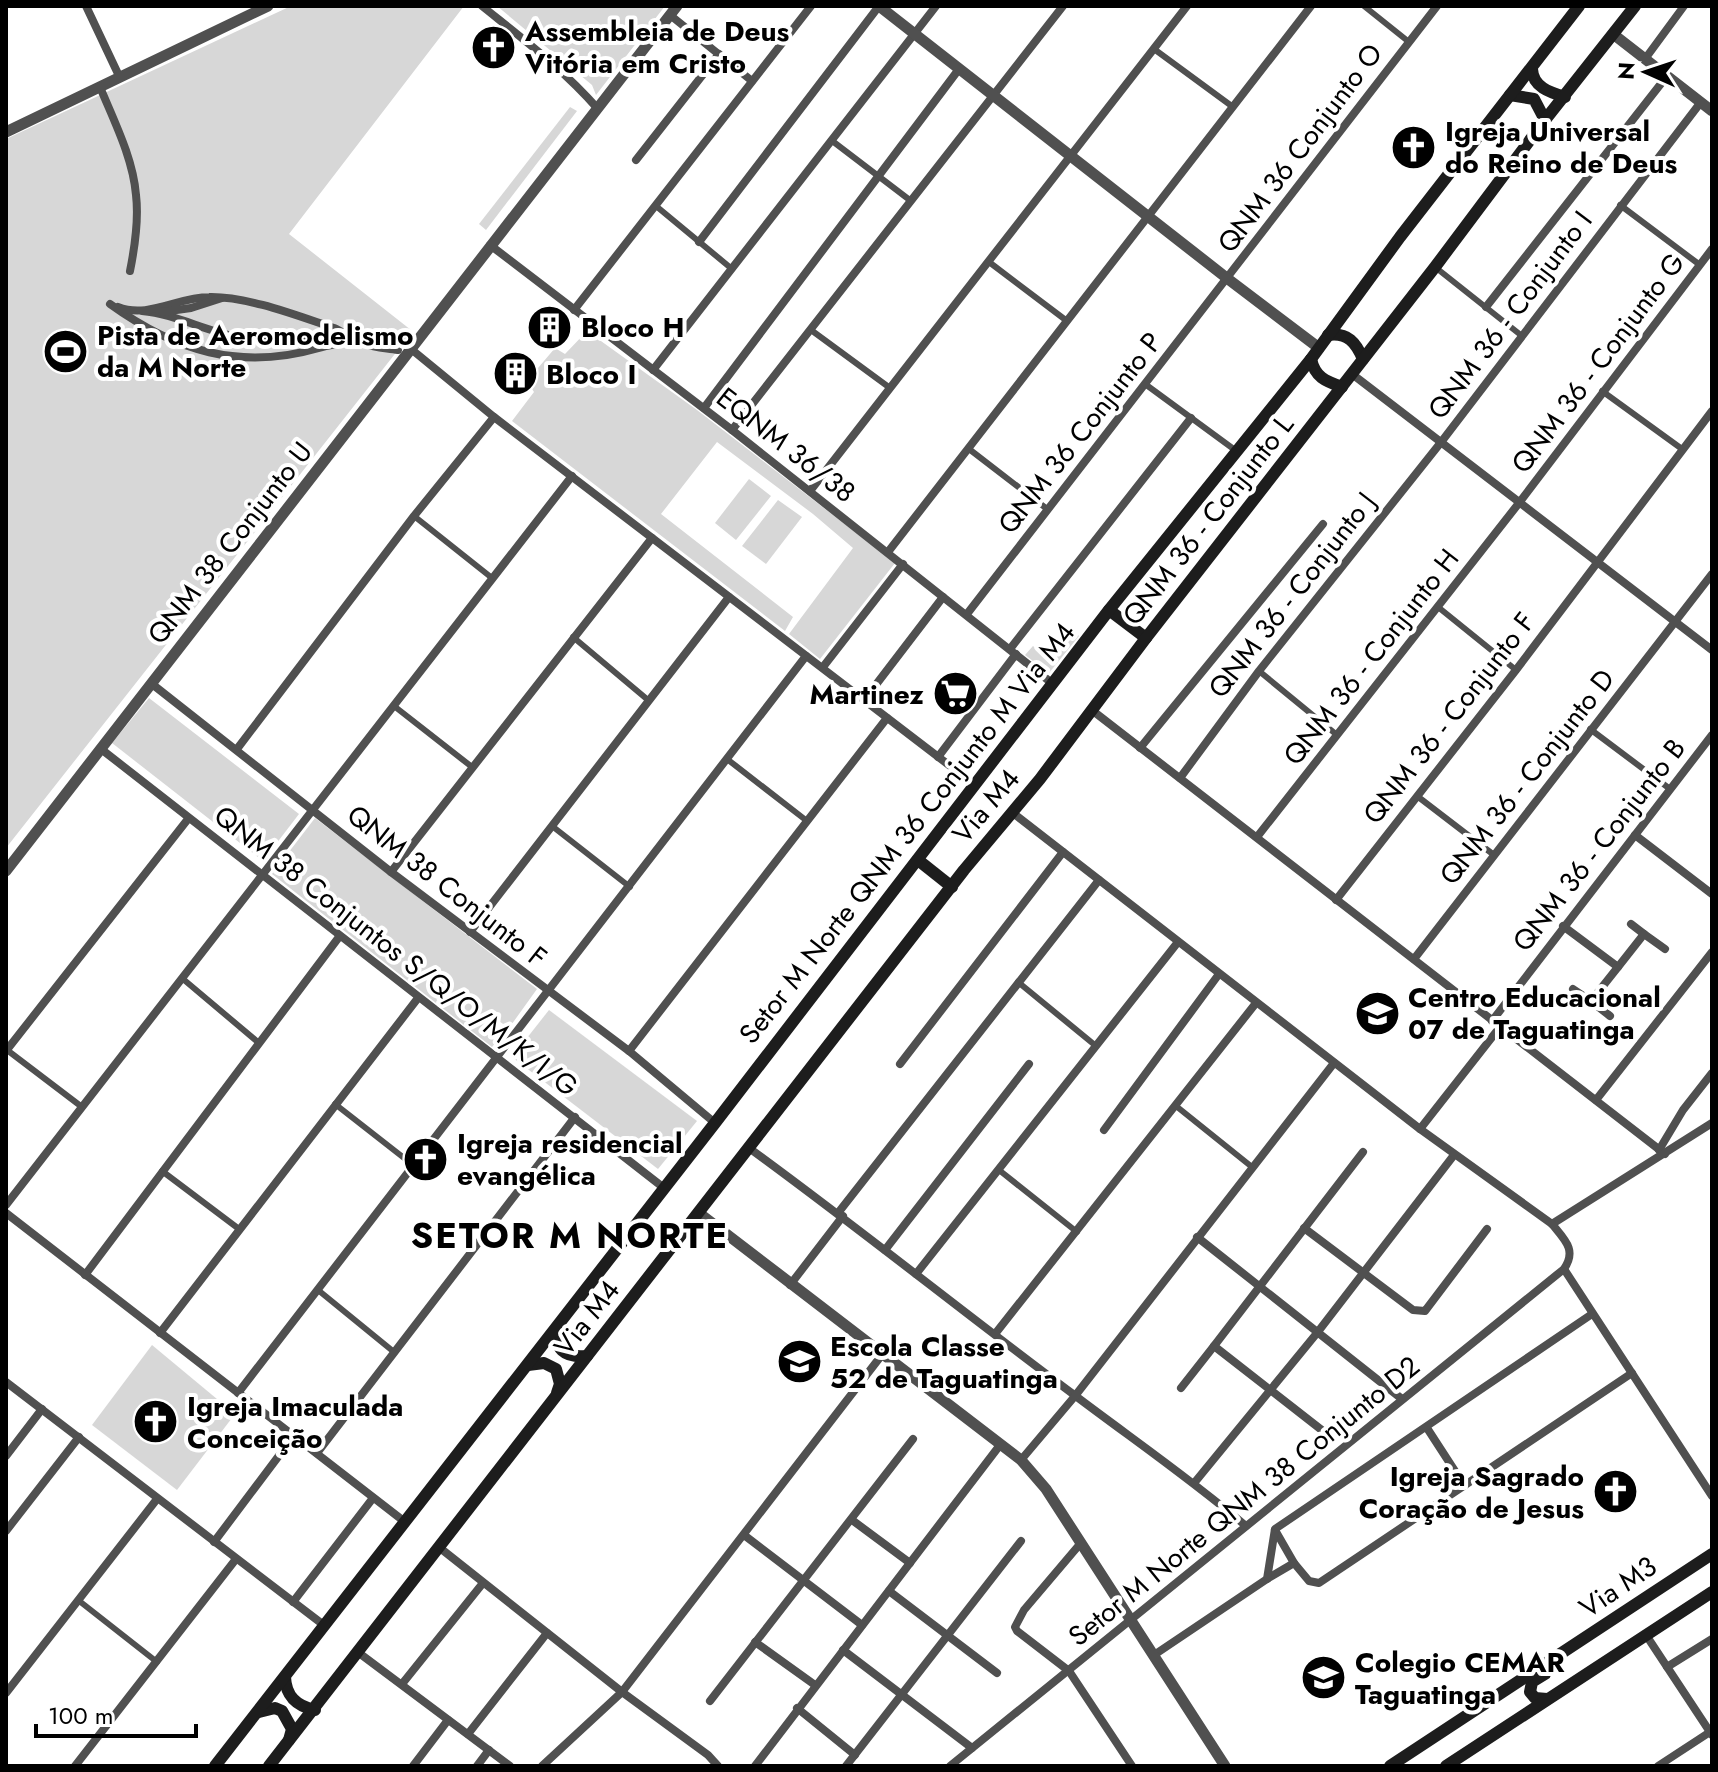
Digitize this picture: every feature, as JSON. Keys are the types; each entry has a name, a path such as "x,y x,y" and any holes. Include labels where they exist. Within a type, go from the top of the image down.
{"main road":[{"name":"Setor M Norte QNM 36 Conjunto M Via M4","path":"258,1713 1109,610 1315,353 1579,6"},
{"name":"QNM 36 - Conjunto L","path":"1093,711 1146,638 1635,6"},
{"path":"1532,69 1539,85 1565,97"},
{"path":"1510,95 1534,99 1545,120"},
{"path":"1328,335 1337,334 1352,340 1363,359"},
{"path":"1315,353 1313,369 1319,377 1342,387"},
{"path":"1109,610 1146,638"},
{"name":"Via M4","path":"269,1766 952,887 1093,711"},
{"path":"918,860 952,887"},
{"path":"560,1323 556,1342 560,1350 567,1356 587,1356"},
{"path":"528,1365 544,1363 556,1369 560,1384 556,1397"},
{"name":"Via M3","path":"1390,1766 1712,1554"},
{"path":"1446,1766 1712,1592"},
{"path":"1547,1699 1532,1695 1532,1682 1576,1653 1599,1629"},
{"path":"285,1677 285,1687 297,1704 315,1710"},
{"path":"215,1766 258,1713 275,1708 282,1711 292,1729 289,1740"}],"street":[{"path":"86,6 120,78"},
{"path":"6,132 268,6"},
{"path":"482,6 571,79 598,109"},
{"path":"574,310 811,6"},
{"path":"699,242 879,6 1228,279 1315,353"},
{"path":"653,370 936,6"},
{"path":"732,430 1063,6"},
{"path":"810,491 1187,6"},
{"path":"888,552 1311,6"},
{"path":"1364,6 1409,42"},
{"name":"QNM 36 Conjunto O","path":"1228,279 1437,6"},
{"path":"1645,59 1684,6"},
{"path":"674,10 752,81"},
{"name":"QNM 38 Conjunto U","path":"6,871 674,10"},
{"path":"1613,34 1712,111"},
{"path":"1154,49 1233,107"},
{"path":"636,160 719,54"},
{"path":"704,408 959,69"},
{"path":"1486,307 1667,76"},
{"path":"100,87 131,169 136,195 136,233 130,271"},
{"name":"QNM 36 - Conjunto I","path":"1442,441 1701,102"},
{"path":"831,140 911,201"},
{"path":"1620,205 1700,265"},
{"path":"656,206 732,269"},
{"name":"EQNM 36/38","path":"490,245 704,408 1053,684"},
{"name":"QNM 36 - Conjunto G","path":"1519,503 1712,249"},
{"path":"989,262 1067,321"},
{"path":"1435,267 1522,336"},
{"name":"QNM 36 Conjunto P","path":"967,614 1228,279"},
{"path":"142,311 197,298 223,298 300,317 334,328 355,339"},
{"path":"223,298 191,308 157,312 125,310 110,304 165,339 227,355 258,358 289,355 355,339"},
{"path":"157,312 238,337 355,339"},
{"path":"811,330 890,388"},
{"path":"411,349 494,417 975,785"},
{"path":"1352,374 1712,650"},
{"path":"1145,384 1235,450"},
{"path":"1602,391 1682,449"},
{"name":"QNM 36 - Conjunto F","path":"1336,900 1516,670 1712,411"},
{"path":"237,749 414,516 494,417"},
{"path":"938,757 1013,652 1191,418"},
{"name":"QNM 36 - Conjunto J","path":"1180,778 1259,671 1442,441"},
{"path":"969,449 1047,509"},
{"path":"6,1205 572,476"},
{"name":"QNM 36 - Conjunto H","path":"1257,837 1519,503"},
{"path":"414,516 492,578"},
{"path":"1140,748 1323,524"},
{"path":"391,872 652,538"},
{"path":"823,667 903,564"},
{"name":"QNM 36 - Conjunto D","path":"1414,959 1712,574"},
{"path":"470,932 729,597"},
{"path":"865,699 943,597"},
{"path":"1438,607 1516,670"},
{"path":"573,637 648,700"},
{"path":"238,1393 806,656"},
{"path":"1259,671 1337,735"},
{"name":"QNM 38 Conjunto F","path":"152,684 313,812 629,1051 715,1123"},
{"path":"394,706 472,767"},
{"path":"1093,711 1662,1152"},
{"path":"629,1051 887,718"},
{"path":"1590,729 1670,789"},
{"name":"QNM 36 - Conjunto B","path":"1420,1129 1563,926 1712,735"},
{"name":"QNM 38 Conjuntos S/Q/O/M/K/I/G","path":"101,749 664,1188"},
{"path":"727,759 807,821"},
{"path":"1417,796 1494,855"},
{"path":"1013,813 1454,1155 1552,1224 1571,1251 1564,1269 1712,1496"},
{"path":"82,1107 6,1051 188,819"},
{"path":"552,826 630,887"},
{"path":"1635,835 1712,894"},
{"path":"900,1064 1063,852"},
{"path":"790,1285 840,1215 1099,880"},
{"path":"1631,924 1665,949"},
{"path":"1563,926 1618,967"},
{"path":"1591,1001 1644,934"},
{"path":"85,1275 339,937"},
{"path":"916,1274 1178,942"},
{"path":"1596,1100 1712,952"},
{"path":"1104,1130 1219,974"},
{"path":"183,979 259,1043"},
{"path":"1018,982 1096,1046"},
{"path":"1573,989 1610,1016"},
{"path":"160,1333 418,998"},
{"path":"995,1334 1256,1003"},
{"path":"1021,1460 1075,1396 1334,1063"},
{"path":"885,1250 1029,1064"},
{"path":"1662,1152 1683,1110 1712,1073"},
{"path":"335,1104 413,1165"},
{"path":"1176,1106 1252,1167"},
{"path":"317,1453 575,1117"},
{"path":"1552,1224 1712,1123"},
{"path":"749,1148 1075,1396 1195,1482 1246,1526"},
{"path":"1181,1388 1363,1152"},
{"path":"1195,1482 1272,1390 1454,1155"},
{"path":"162,1170 239,1229"},
{"path":"999,1170 1077,1232"},
{"path":"6,1213 405,1522"},
{"path":"699,1213 881,1356 1021,1460 1046,1489 1225,1766"},
{"path":"1304,1228 1420,1313 1425,1311 1487,1229"},
{"path":"1197,1237 1402,1399"},
{"name":"Setor M Norte QNM 38 Conjunto D2","path":"950,1766 1564,1269"},
{"path":"318,1290 394,1352"},
{"path":"1267,1579 1275,1529 1592,1314"},
{"path":"1214,1346 1323,1431"},
{"path":"542,1766 622,1692 881,1356"},
{"path":"1275,1529 1294,1563 1309,1581 1319,1583 1632,1373"},
{"path":"6,1382 325,1626"},
{"path":"6,1456 42,1409"},
{"path":"1427,1428 1464,1485"},
{"path":"6,1531 79,1437"},
{"path":"214,1542 293,1437"},
{"path":"710,1701 913,1439"},
{"path":"755,1766 1000,1445"},
{"path":"293,1602 373,1498"},
{"path":"6,1693 157,1499"},
{"path":"852,1520 910,1563"},
{"path":"744,1535 862,1625"},
{"path":"846,1766 1021,1541"},
{"path":"1080,1544 1024,1610 1015,1627 1069,1671 1132,1766"},
{"path":"440,1548 622,1692 708,1755 718,1766"},
{"path":"75,1766 236,1559"},
{"path":"1154,1655 1294,1563"},
{"path":"402,1684 483,1583"},
{"path":"889,1591 997,1673"},
{"path":"77,1600 157,1662"},
{"path":"468,1734 547,1633"},
{"path":"1646,1635 1711,1734 1658,1766"},
{"path":"1667,1667 1712,1639"},
{"path":"755,1642 815,1685"},
{"path":"843,1650 972,1748"},
{"path":"359,1653 510,1766"},
{"path":"797,1708 855,1755"},
{"path":"413,1766 448,1720"},
{"path":"477,1766 489,1750"}],"shaded area":[{"path":"291,6 464,6 289,234 411,330 6,848 6,139"},
{"path":"497,6 665,6 596,95 592,85"},
{"path":"570,107 577,111 486,230 479,224"},
{"path":"587,331 697,410 895,563 820,659 789,634 853,548 813,514 717,442 661,514 793,617 785,631 512,421 534,392 527,381 555,348 565,354"},
{"path":"749,479 771,496 736,540 715,523"},
{"path":"778,500 802,517 766,564 742,546"},
{"path":"1069,627 1079,636 1049,673 1025,655 1033,646 1045,657"},
{"path":"149,698 299,814 263,861 112,743"},
{"path":"315,818 537,989 509,1028 487,1013 482,1021 503,1035 492,1047 272,874"},
{"path":"549,1010 697,1121 658,1169 512,1057"},
{"path":"152,1345 235,1414 177,1490 92,1425"}],"place":[{"name":"Assembleia de Deus Vitória em Cristo","path":"494,47"},
{"name":"Igreja Universal do Reino de Deus","path":"1414,147"},
{"name":"Bloco H","path":"550,327"},
{"name":"Pista de Aeromodelismo da M Norte","path":"66,351"},
{"name":"Bloco I","path":"515,374"},
{"name":"Martinez","path":"955,694"},
{"name":"Centro Educacional 07 de Taguatinga","path":"1377,1013"},
{"name":"Igreja residencial evangélica","path":"426,1159"},
{"name":"Escola Classe 52 de Taguatinga","path":"799,1362"},
{"name":"Igreja Imaculada Conceição","path":"156,1422"},
{"name":"Igreja Sagrado Coração de Jesus","path":"1615,1492"},
{"name":"Colegio CEMAR Taguatinga","path":"1324,1678"}],"district":[{"name":"SETOR M NORTE","path":"570,1235"}]}
